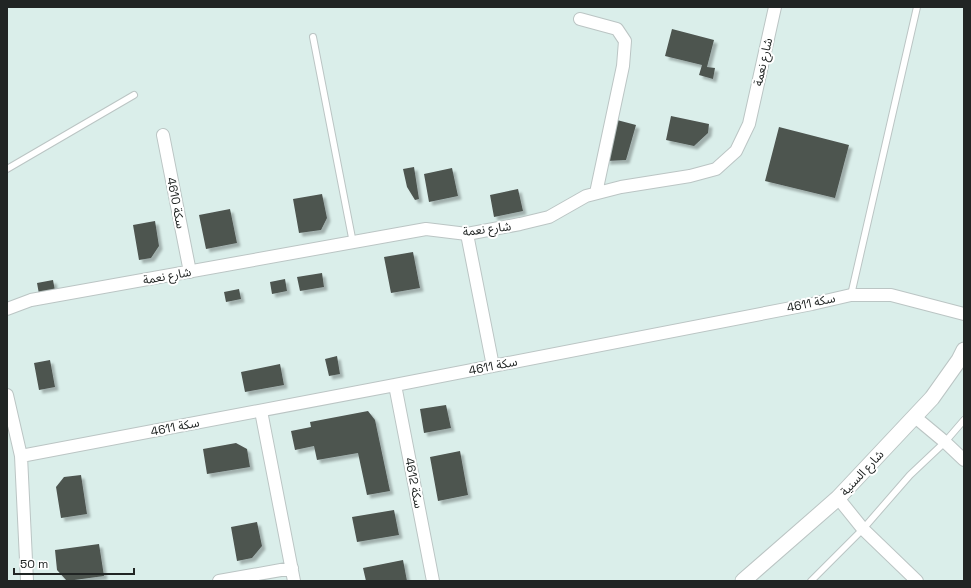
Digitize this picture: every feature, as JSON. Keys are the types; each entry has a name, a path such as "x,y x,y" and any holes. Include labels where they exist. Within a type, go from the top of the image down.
{"street":[{"name":"شارع نعمة","path":"7,310 31,300 426,229 467,234 520,224 549,217 586,196 596,193 621,187 690,176 716,169 736,151 749,124 775,7"},
{"path":"580,19 617,29 625,41 623,66 596,193"},
{"name":"سكة 4610","path":"163,135 190,272"},
{"path":"467,234 493,366"},
{"name":"سكة 4611","path":"21,456 493,366 812,304 851,295 891,295 964,314"},
{"name":"شارع السنية","path":"743,581 838,498 932,398 959,360 964,350"},
{"name":"سكة 4612","path":"395,385 433,581"},
{"path":"7,395 21,456 27,581"},
{"path":"261,411 294,581"},
{"path":"914,416 964,460"},
{"path":"838,498 863,529 917,581"},
{"path":"219,581 292,568"}],"lane":[{"path":"851,295 917,7"},
{"path":"313,37 353,243"},
{"path":"7,169 134,95"},
{"path":"812,581 863,529 910,475 964,420"}],"shaded area":[{"path":"7,7 964,7 964,581 7,581"}],"building":[{"path":"672,29 714,40 707,67 715,68 713,79 699,75 702,65 665,56"},
{"path":"671,116 709,124 708,133 694,146 666,140"},
{"path":"617,120 636,125 626,160 606,161"},
{"path":"779,127 849,145 835,198 765,181"},
{"path":"414,167 419,199 415,200 407,187 403,169"},
{"path":"452,168 458,196 429,202 424,174"},
{"path":"518,189 523,211 494,217 490,195"},
{"path":"322,194 327,218 321,230 299,233 293,199"},
{"path":"230,209 237,243 206,249 199,215"},
{"path":"155,221 159,246 151,258 139,260 133,225"},
{"path":"413,252 420,288 391,293 384,257"},
{"path":"322,273 324,287 300,291 297,277"},
{"path":"285,279 287,291 272,294 270,282"},
{"path":"53,280 55,291 39,294 37,283"},
{"path":"239,289 241,299 226,302 224,292"},
{"path":"337,356 340,374 329,376 325,359"},
{"path":"50,360 55,387 39,390 34,363"},
{"path":"280,364 284,385 245,392 241,372"},
{"path":"446,405 451,428 424,433 420,409"},
{"path":"368,411 375,420 390,491 367,495 358,453 317,460 314,446 295,450 291,431 311,427 310,422"},
{"path":"236,443 247,449 250,467 207,474 203,449"},
{"path":"460,451 468,495 438,501 430,457"},
{"path":"81,475 87,514 61,518 56,487 64,477"},
{"path":"394,510 399,535 357,542 352,517"},
{"path":"257,522 262,546 252,558 237,561 231,527"},
{"path":"99,544 104,576 67,581 57,570 55,550"},
{"path":"403,560 407,581 366,581 363,568"}]}
